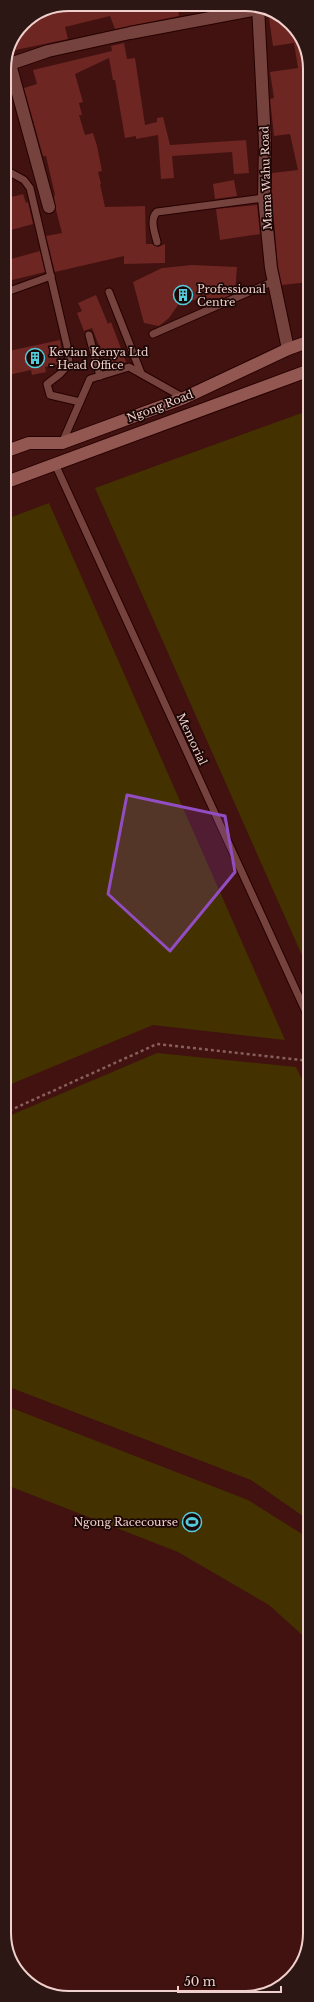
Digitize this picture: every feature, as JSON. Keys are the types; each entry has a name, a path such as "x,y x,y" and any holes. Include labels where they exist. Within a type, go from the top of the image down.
{"main road":[{"name":"Ngong Road","path":"11,449 29,443 62,443 184,398 288,349 303,344"},
{"name":"Ngong Road","path":"11,480 303,373"}],"street":[{"path":"12,63 48,51 79,46 130,33 243,11"},
{"name":"Mama Wahu Road","path":"258,13 264,142 264,198 274,282 288,349"},
{"path":"11,68 49,207"}],"lane":[{"path":"11,173 24,180 30,188 68,350 69,364 60,374 47,384 50,395 80,402"},
{"path":"157,242 153,220 154,215 157,212 264,198"},
{"path":"11,290 51,276"},
{"path":"153,334 274,282"},
{"path":"109,292 141,373"},
{"path":"89,335 100,376"},
{"path":"62,443 90,379 129,367 184,398"},
{"name":"Memorial","path":"55,464 303,1006"}],"path":[{"path":"11,1110 157,1044 303,1059"}],"highlighted area":[{"path":"127,795 225,816 235,872 170,951 108,894"}],"shaded area":[{"path":"303,413 303,957 95,488"},
{"path":"49,503 285,1040 153,1025 11,1084 11,517"},
{"path":"157,1053 296,1067 303,1082 303,1516 251,1480 11,1388 11,1115"},
{"name":"Ngong Racecourse","path":"11,1408 248,1500 303,1535 303,1636 269,1605 178,1552 11,1487"}],"building":[{"path":"69,11 178,11 179,16 115,29 110,16 65,27 68,39 14,50 28,28 46,16 58,12"},
{"path":"269,16 283,25 291,34 299,47 303,66 303,283 282,285 278,267 272,198 272,173 298,170 290,134 274,136 270,99 274,98 270,72 298,68 294,43 273,46"},
{"path":"124,43 127,59 135,58 145,125 157,122 157,118 163,117 170,145 246,140 249,173 234,174 232,152 172,156 174,178 161,179 158,135 136,139 136,136 125,138 115,80 113,80 109,58 75,74 83,102 79,103 82,115 79,115 85,135 93,133 97,146 102,171 98,172 105,207 145,206 146,244 152,244 158,247 165,244 165,263 124,264 124,256 55,272 46,236 62,233 46,156 43,156 24,88 37,84 33,70 112,51 111,46"},
{"path":"234,180 237,196 215,199 213,184"},
{"path":"23,194 26,203 28,202 33,224 11,230 11,197"},
{"path":"257,205 260,234 220,240 216,209"},
{"path":"40,251 45,272 11,280 11,259"},
{"name":"Professional Centre","path":"192,265 237,267 235,293 224,298 197,299 178,305 169,318 159,326 144,323 133,282 162,268"},
{"path":"96,295 108,324 111,322 126,362 108,368 92,328 84,331 77,313 82,311 78,303"},
{"name":"Kevian Kenya Ltd - Head Office","path":"60,340 63,363 45,367 46,372 32,375 31,370 11,374 11,350"}],"place":[{"name":"Professional Centre","path":"183,295"},
{"name":"Kevian Kenya Ltd - Head Office","path":"35,358"},
{"name":"Ngong Racecourse","path":"192,1522"}]}
